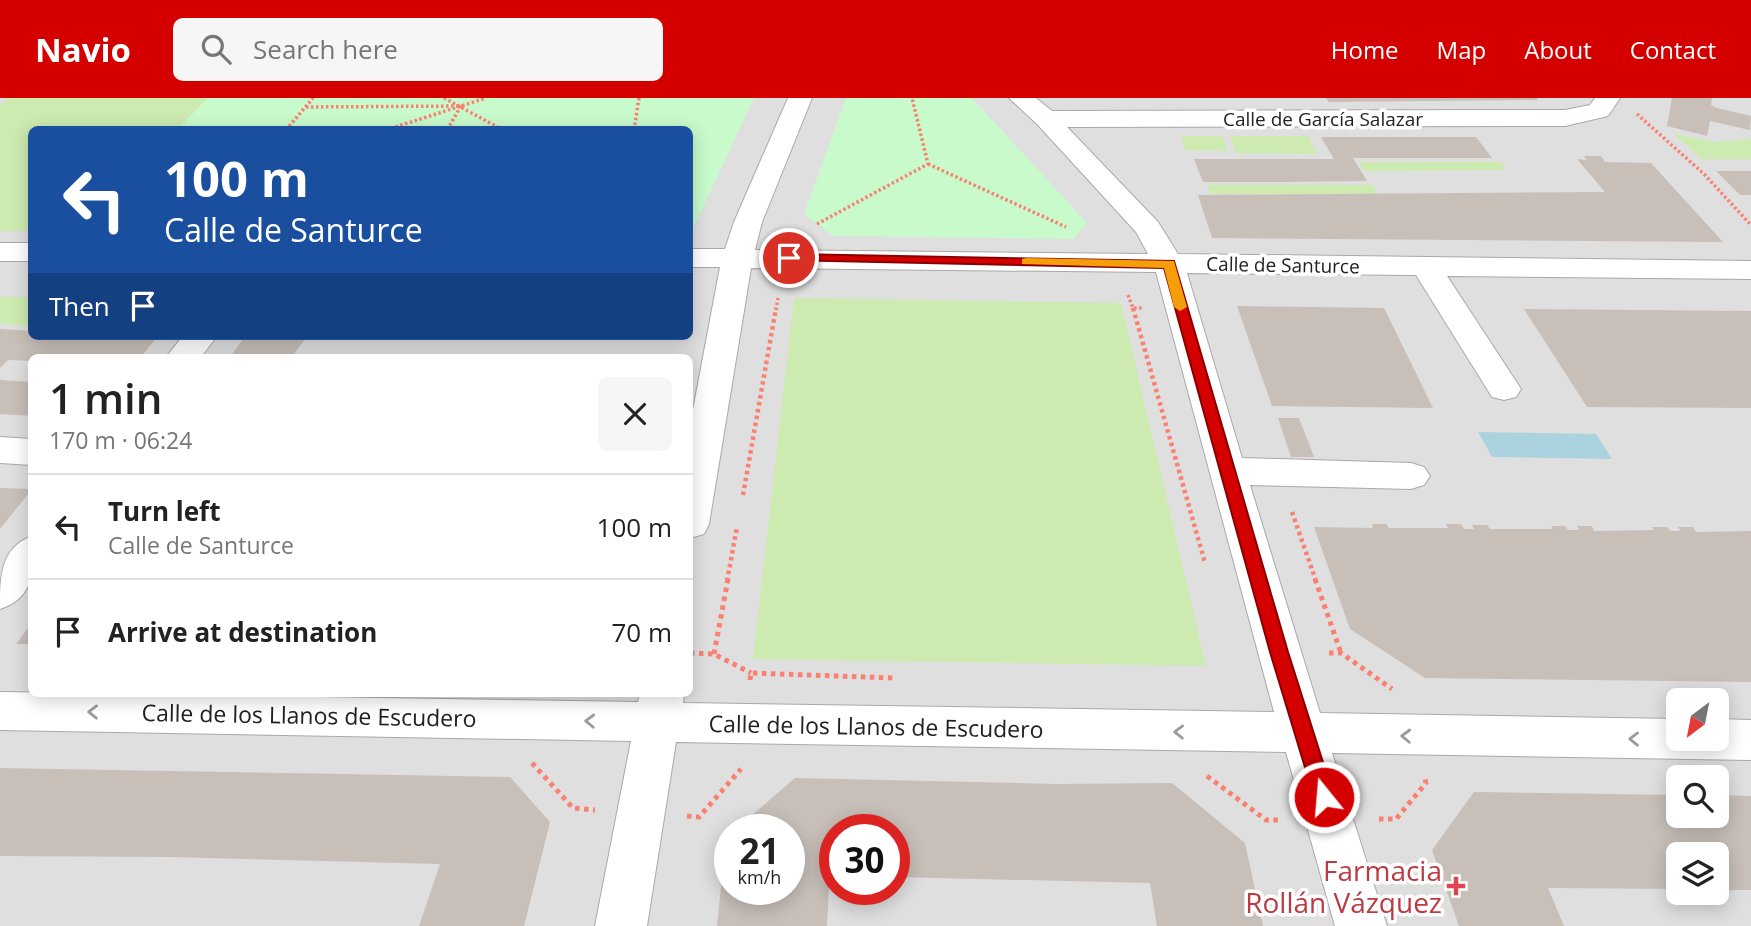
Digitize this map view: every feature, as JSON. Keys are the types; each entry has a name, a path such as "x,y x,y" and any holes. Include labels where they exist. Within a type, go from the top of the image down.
{"street":[{"path":"693,507 737,259 748,222 800,98"},
{"name":"Calle de García Salazar","path":"1033,109 1565,118 1605,103"},
{"path":"1033,109 1148,228 1169,264 1361,926"},
{"path":"0,252 28,252"},
{"name":"Calle de Santurce","path":"693,258 1751,270"},
{"path":"1426,267 1504,388"},
{"path":"186,354 198,340"},
{"path":"0,450 28,452"},
{"path":"1227,471 1411,476"},
{"path":"0,593 28,556"},
{"path":"621,926 660,708"},
{"name":"Calle de los Llanos de Escudero","path":"0,711 660,708 745,722 1198,733 1304,732 1751,740"}],"path":[{"path":"289,126 313,98"},
{"path":"444,98 496,126"},
{"path":"398,126 486,98"},
{"path":"636,126 639,98"},
{"path":"912,98 928,164"},
{"path":"1605,103 1637,114 1703,174 1751,225"},
{"path":"306,107 461,106"},
{"path":"449,126 461,106"},
{"path":"928,164 1077,232"},
{"path":"804,258 807,229 928,164"},
{"path":"741,503 778,298"},
{"path":"714,654 738,517"},
{"path":"693,653 714,654 751,673"}],"shaded area":[{"path":"0,98 1751,98 1751,926 0,926"}],"green space":[{"path":"8,98 260,98 250,126 28,126 28,231 0,231 0,105"},
{"path":"208,98 754,98 693,229 693,126 181,126"},
{"path":"846,98 972,98 1087,223 1073,239 833,236 804,214"},
{"path":"1673,133 1713,142 1751,139 1751,159 1701,159"},
{"path":"1181,136 1223,136 1227,151 1185,150"},
{"path":"1230,136 1308,136 1317,154 1236,153"},
{"path":"1359,162 1501,162 1506,170 1364,171"},
{"path":"1207,185 1373,185 1378,194 1211,194"},
{"path":"0,297 28,297 28,326 0,324"},
{"path":"794,298 1121,303 1206,666 753,659"}],"water":[{"path":"1478,432 1596,434 1612,459 1492,457"}],"building":[{"path":"1326,98 1537,98 1537,100 1329,102"},
{"path":"1672,98 1712,98 1711,105 1717,108 1751,116 1750,130 1710,121 1707,136 1667,126"},
{"path":"1321,137 1476,137 1492,158 1353,158 1367,181 1285,182 1203,182 1194,159 1334,159"},
{"path":"1584,156 1601,156 1605,162 1651,163 1723,242 1212,238 1198,195 1605,192 1577,159 1587,160"},
{"path":"1716,171 1751,171 1751,195 1740,195"},
{"path":"1237,306 1384,308 1433,408 1272,406"},
{"path":"1524,309 1751,311 1751,408 1587,407"},
{"path":"0,329 28,331 28,340 155,340 143,354 28,354 28,361 8,360 0,368"},
{"path":"242,340 304,340 294,354 232,354"},
{"path":"0,380 28,382 28,416 0,414"},
{"path":"1278,418 1299,418 1314,457 1291,457"},
{"path":"0,488 28,489 28,494 0,529"},
{"path":"1372,524 1386,524 1389,528 1448,528 1446,524 1461,524 1464,529 1474,529 1472,525 1487,525 1490,529 1553,529 1551,526 1565,526 1568,530 1579,530 1577,526 1592,526 1594,531 1654,530 1652,527 1667,527 1670,531 1681,531 1678,527 1693,527 1696,532 1751,531 1751,682 1425,678 1350,629 1314,527 1373,528"},
{"path":"28,628 28,644 16,644"},
{"path":"0,768 510,777 550,822 524,926 419,926 440,864 171,857 0,856"},
{"path":"795,778 1057,784 1172,783 1245,843 1263,926 1157,926 1150,883 910,877 910,814 819,814 819,905 828,905 827,926 717,926 719,905 805,905 805,814 753,814"},
{"path":"1474,792 1666,795 1666,828 1729,828 1729,795 1751,796 1751,890 1729,890 1729,842 1666,842 1666,889 1548,888 1564,926 1459,926 1432,850"}],"slow traffic":[{"path":"1026,262 1169,264 1180,307"}],"place":[{"name":"Farmacia Rollán Vázquez","path":"1456,886"}],"route":[{"path":"789,258 1169,264 1279,652 1324,797"}]}
